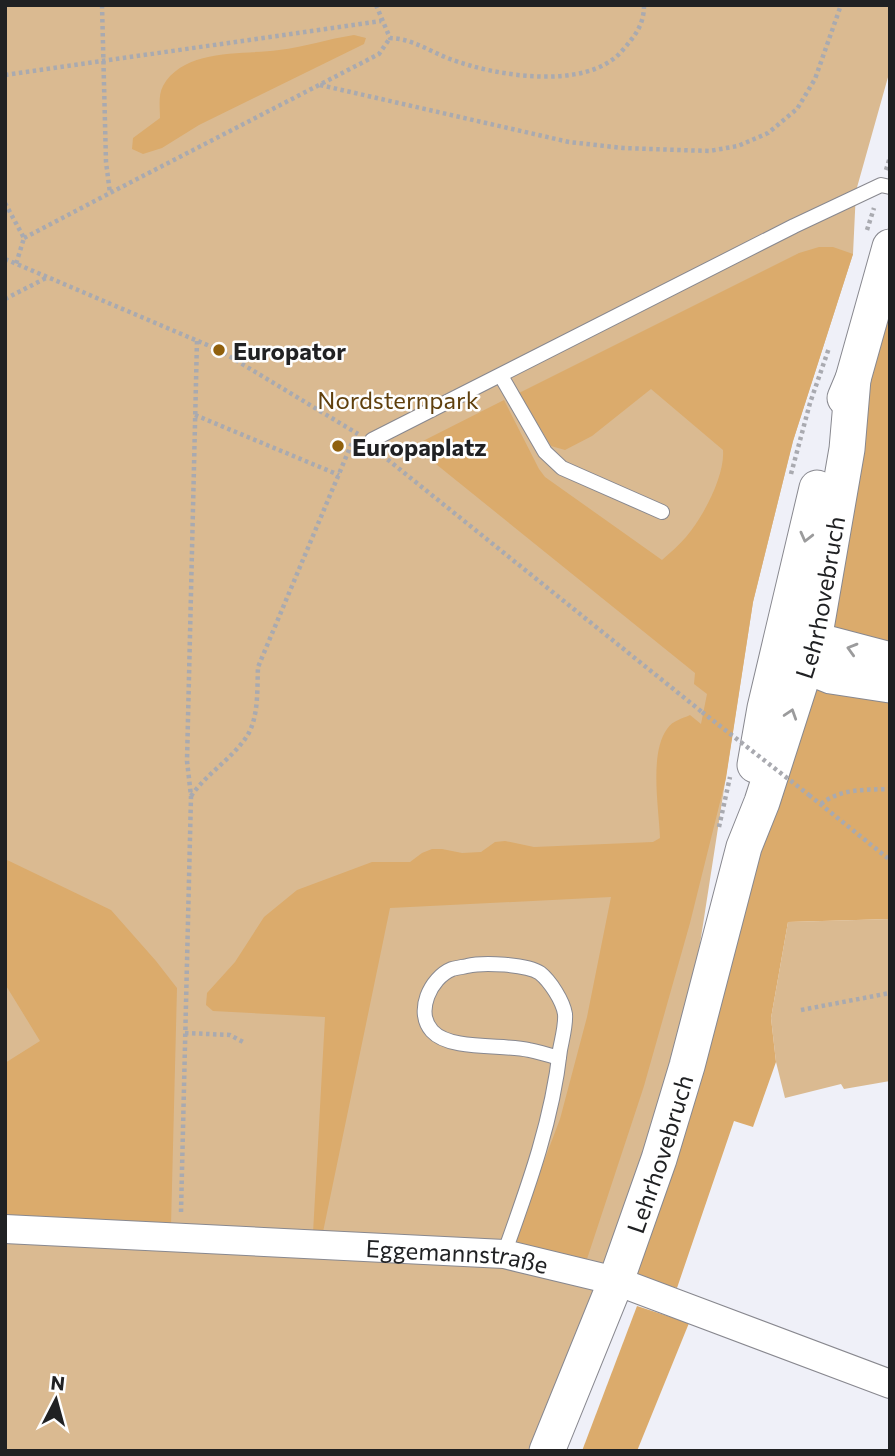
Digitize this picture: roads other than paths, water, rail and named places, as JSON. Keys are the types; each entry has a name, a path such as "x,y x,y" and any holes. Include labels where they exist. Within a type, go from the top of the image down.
{"street":[{"name":"Lehrhovebruch","path":"547,1451 616,1281 659,1158 683,1079 730,842 748,803 765,708 801,648 847,449 853,379 878,239"},
{"path":"801,648 890,660"},
{"path":"801,648 831,676 890,685"},
{"name":"Eggemannstraße","path":"5,1229 503,1254 616,1281 890,1384"}],"lane":[{"path":"372,440 782,232 885,186"},
{"path":"501,376 545,452 562,468 662,512"},
{"path":"503,1254 547,1128 559,1058 565,1013 555,992 540,973 517,966 471,965 450,970 435,982 425,1000 424,1015 431,1030 444,1040 530,1050 559,1058"}],"place":[{"name":"Europator","path":"219,350"},
{"name":"Europaplatz","path":"338,446"}],"park label":[{"name":"Nordsternpark","path":"398,399"}]}
